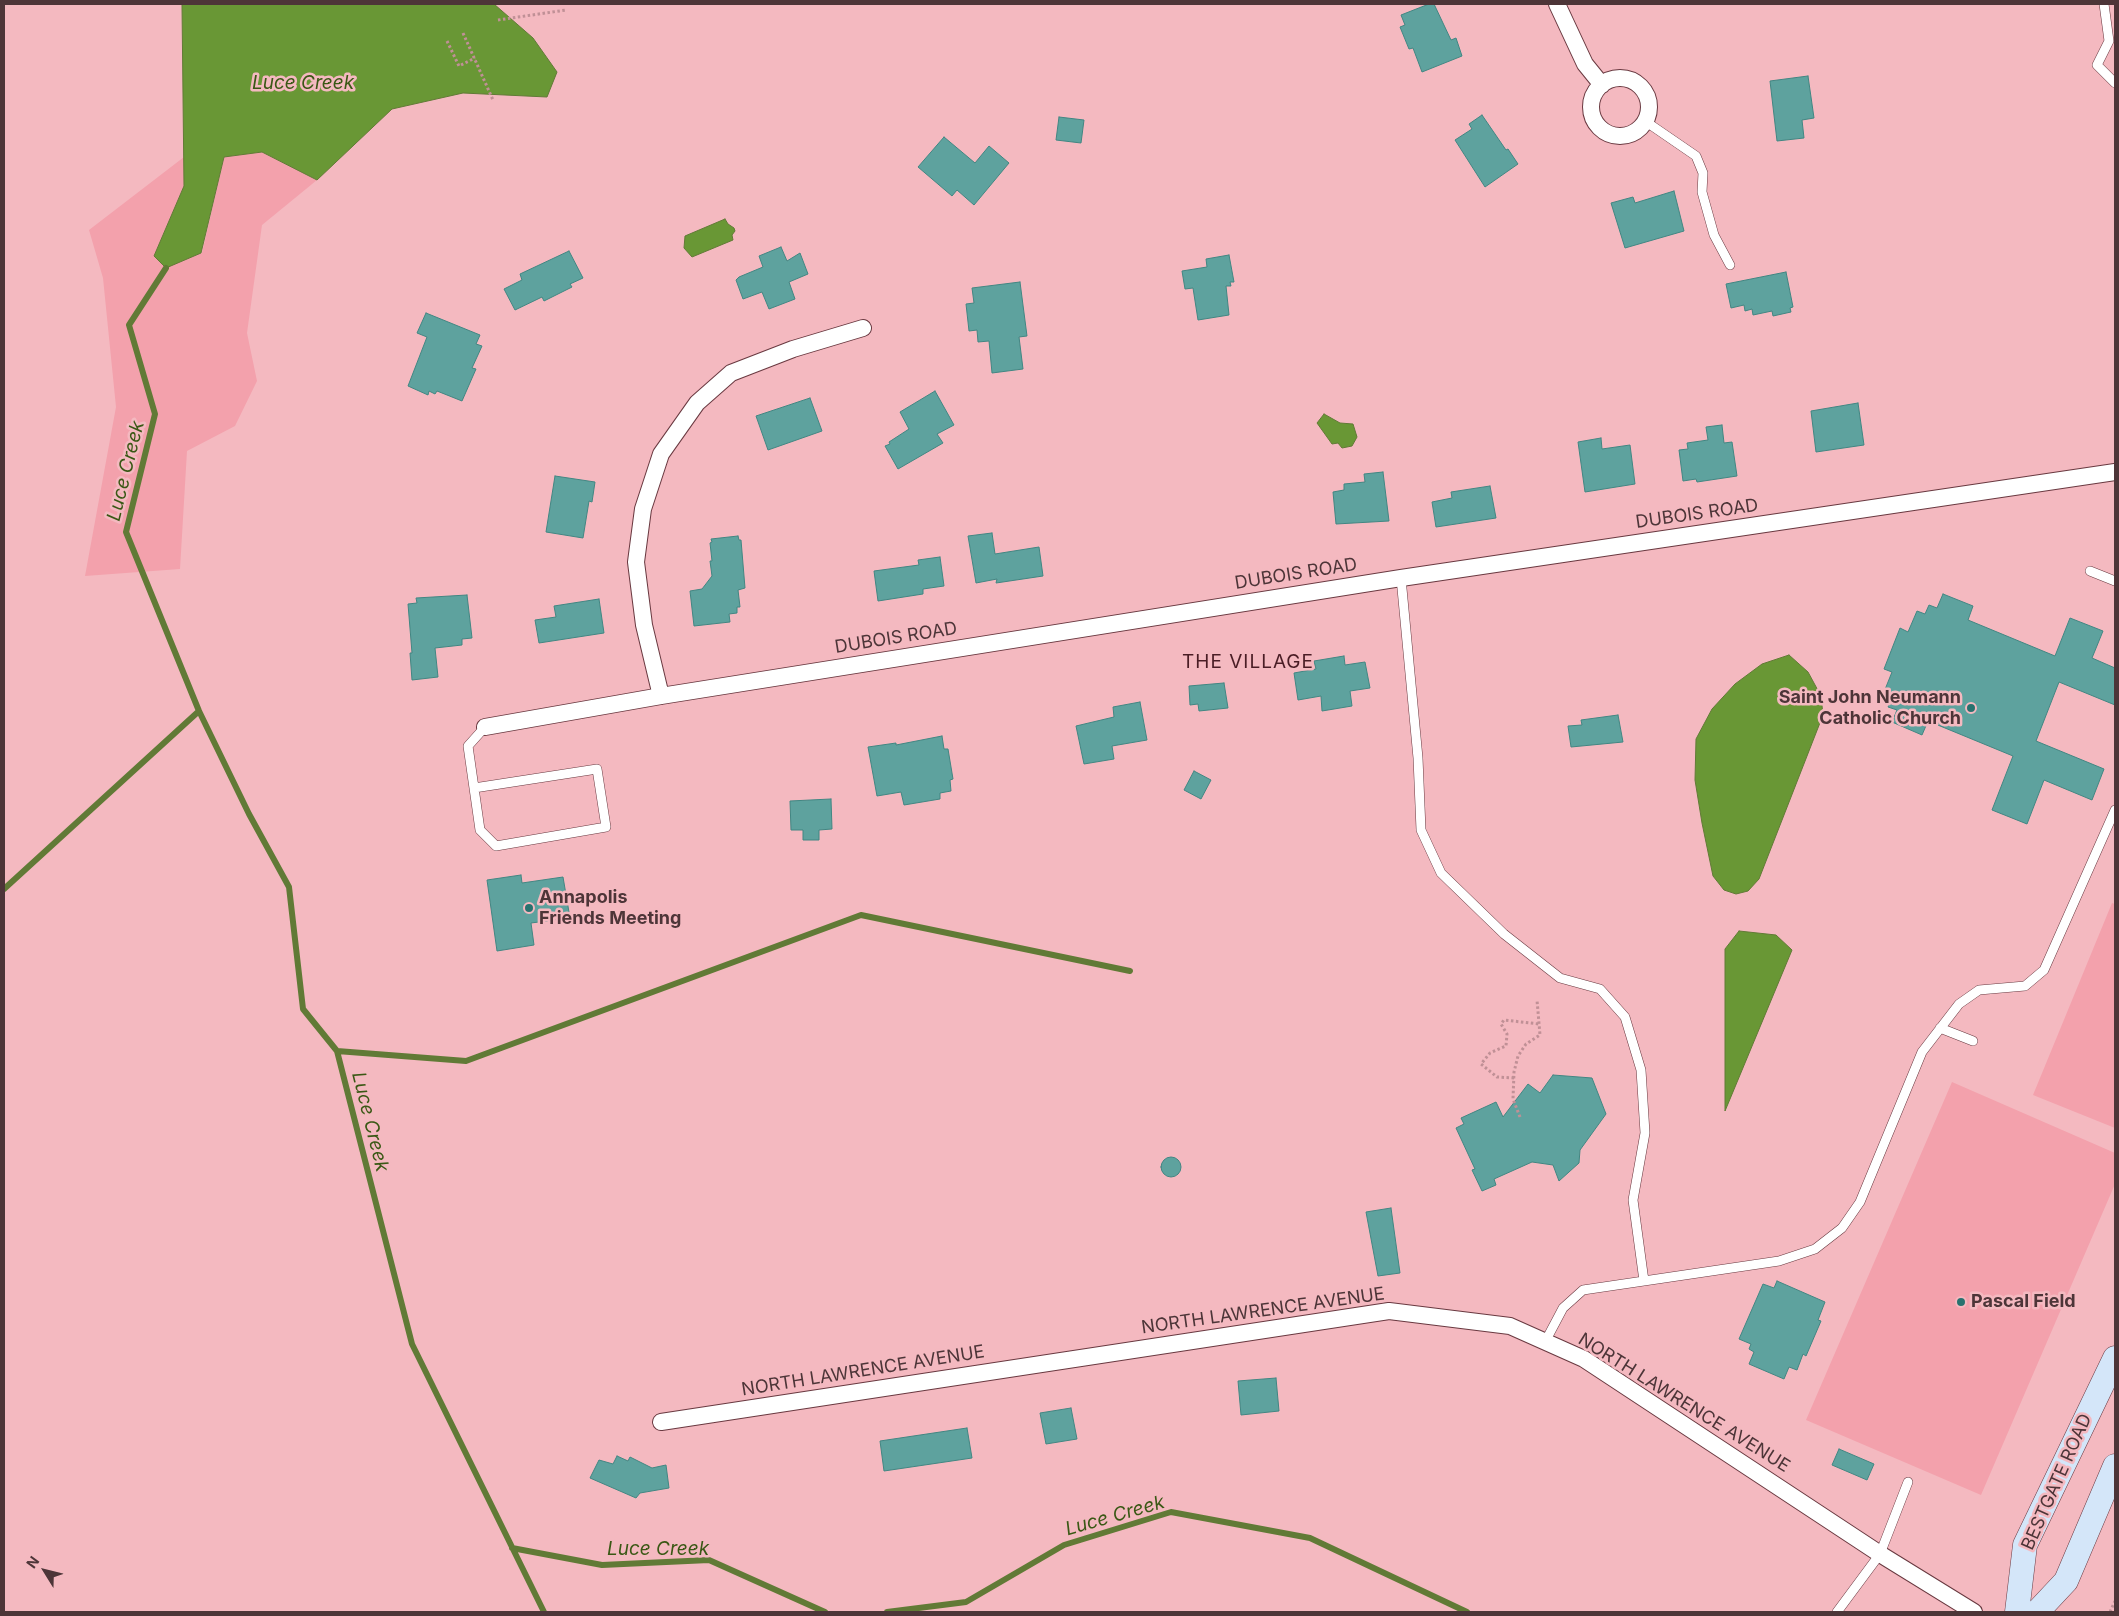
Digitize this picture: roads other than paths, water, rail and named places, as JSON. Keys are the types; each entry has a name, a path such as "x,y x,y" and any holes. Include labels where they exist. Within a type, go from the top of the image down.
{"main road":[{"name":"BESTGATE ROAD","path":"2017,1612 2025,1545 2115,1358"},
{"path":"2037,1612 2066,1581 2115,1466"}],"street":[{"path":"1557,4 1585,64 1602,85"},
{"path":"1623,78 1638,86 1648,99 1645,121 1638,130 1628,135 1617,136 1602,129 1592,115 1591,104 1595,93 1602,85 1612,80 1623,78"},
{"path":"661,696 644,625 636,562 643,510 660,454 697,403 731,373 793,349 863,328"},
{"name":"DUBOIS ROAD","path":"485,727 661,696 1401,578 2115,472"},
{"name":"NORTH LAWRENCE AVENUE","path":"661,1422 1389,1312 1510,1326 1584,1359 1880,1554 1974,1612"}],"lane":[{"path":"2104,4 2109,41 2097,65 2115,83"},
{"path":"1645,121 1696,156 1702,173 1702,192 1714,235 1730,265"},
{"path":"2090,571 2115,581"},
{"path":"1401,578 1418,758 1421,830 1441,873 1504,934 1560,978 1600,989 1625,1017 1641,1070 1645,1133 1633,1200 1644,1281"},
{"path":"474,788 597,768 606,828 496,846 480,830 474,788 468,746 485,727"},
{"path":"1546,1342 1563,1308 1583,1290 1779,1261 1815,1249 1842,1228 1860,1202 1922,1052 1959,1004 1980,990 2025,986 2044,970 2115,810"},
{"path":"1940,1028 1973,1041"},
{"path":"1837,1612 1880,1554 1908,1482"}],"water":[{"name":"Luce Creek","path":"182,4 494,4 533,38 557,72 547,97 463,93 392,109 317,180 262,152 224,157 201,253 166,268 154,256 184,186"},
{"path":"725,219 734,228 733,240 692,257 684,248 685,236"},
{"path":"1324,414 1340,423 1353,424 1357,437 1352,446 1342,448 1338,443 1332,444 1317,423"},
{"path":"1789,655 1808,672 1821,696 1823,715 1759,879 1748,891 1736,894 1724,890 1713,876 1695,780 1696,739 1712,709 1735,684 1762,664"},
{"path":"1739,931 1776,935 1792,950 1725,1111 1725,949"}],"waterway":[{"name":"Luce Creek","path":"166,268 129,325 155,414 126,532 199,711 249,814 289,887 303,1009 337,1051 412,1344 544,1612"},
{"name":"Luce Creek","path":"4,889 199,711"},
{"path":"337,1051 466,1061 861,915 1130,971"},
{"name":"Luce Creek","path":"887,1612 966,1602 1064,1545 1171,1512 1310,1538 1467,1612"},
{"name":"Luce Creek","path":"512,1548 602,1565 709,1560 825,1612"}],"place":[{"name":"Saint John Neumann Catholic Church","path":"1971,708"},
{"name":"Annapolis Friends Meeting","path":"529,908"},
{"name":"Pascal Field","path":"1961,1302"}],"district":[{"name":"THE VILLAGE","path":"1248,662"}]}
